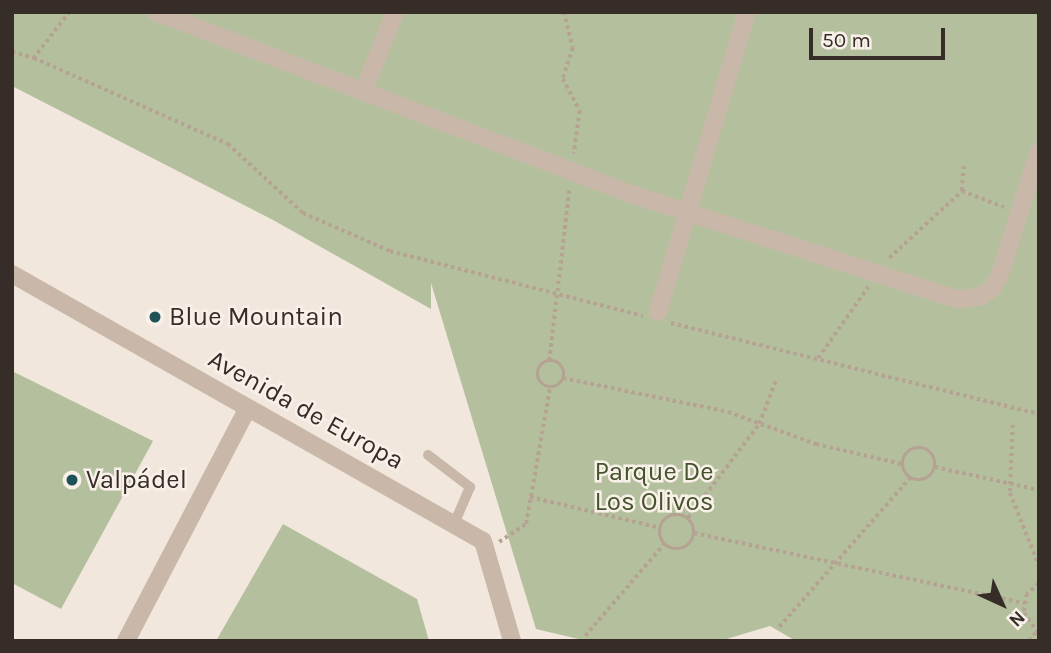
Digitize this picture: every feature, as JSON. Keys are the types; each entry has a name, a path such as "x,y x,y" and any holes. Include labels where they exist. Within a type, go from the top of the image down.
{"street":[{"path":"156,12 686,212 967,300 992,289 999,277 1039,151"},
{"path":"363,92 395,12"},
{"path":"655,316 747,12"},
{"name":"Avenida de Europa","path":"12,274 454,524 483,541 486,551"},
{"path":"126,641 248,408"},
{"path":"486,551 512,641"}],"lane":[{"path":"428,455 470,487 454,524"}],"path":[{"path":"34,58 70,12"},
{"path":"12,52 34,58 228,144 303,213 390,251 1039,414"},
{"path":"964,166 962,191 1013,210"},
{"path":"550,387 542,384 538,373 549,361 555,294"},
{"path":"549,361 561,366 563,378"},
{"path":"486,551 526,524 550,387 563,378 728,412 816,444 902,464 910,478"},
{"path":"688,519 759,424 776,380"},
{"path":"1013,425 1009,483 1039,565"},
{"path":"902,464 910,450 921,448 930,452 935,467"},
{"path":"935,467 1039,489"},
{"path":"910,478 926,479 935,467"},
{"path":"779,627 910,478"},
{"path":"530,497 661,528"},
{"path":"661,528 672,516 688,519"},
{"path":"665,543 680,549 690,544 694,533 688,519"},
{"path":"661,528 665,543"},
{"path":"694,533 1024,603"},
{"path":"585,636 665,543"},
{"path":"1029,641 1037,633 1026,622 1024,603 1039,584"}],"green space":[{"name":"Parque De Los Olivos","path":"12,12 1039,12 1039,641 796,641 770,626 720,641 587,641 536,629 431,283 431,309 273,220 12,86"},
{"name":"Valpádel","path":"12,371 153,441 61,609 12,583"},
{"path":"283,524 417,599 429,641 216,641"}],"place":[{"name":"Blue Mountain","path":"155,317"},
{"name":"Valpádel","path":"72,480"}]}
